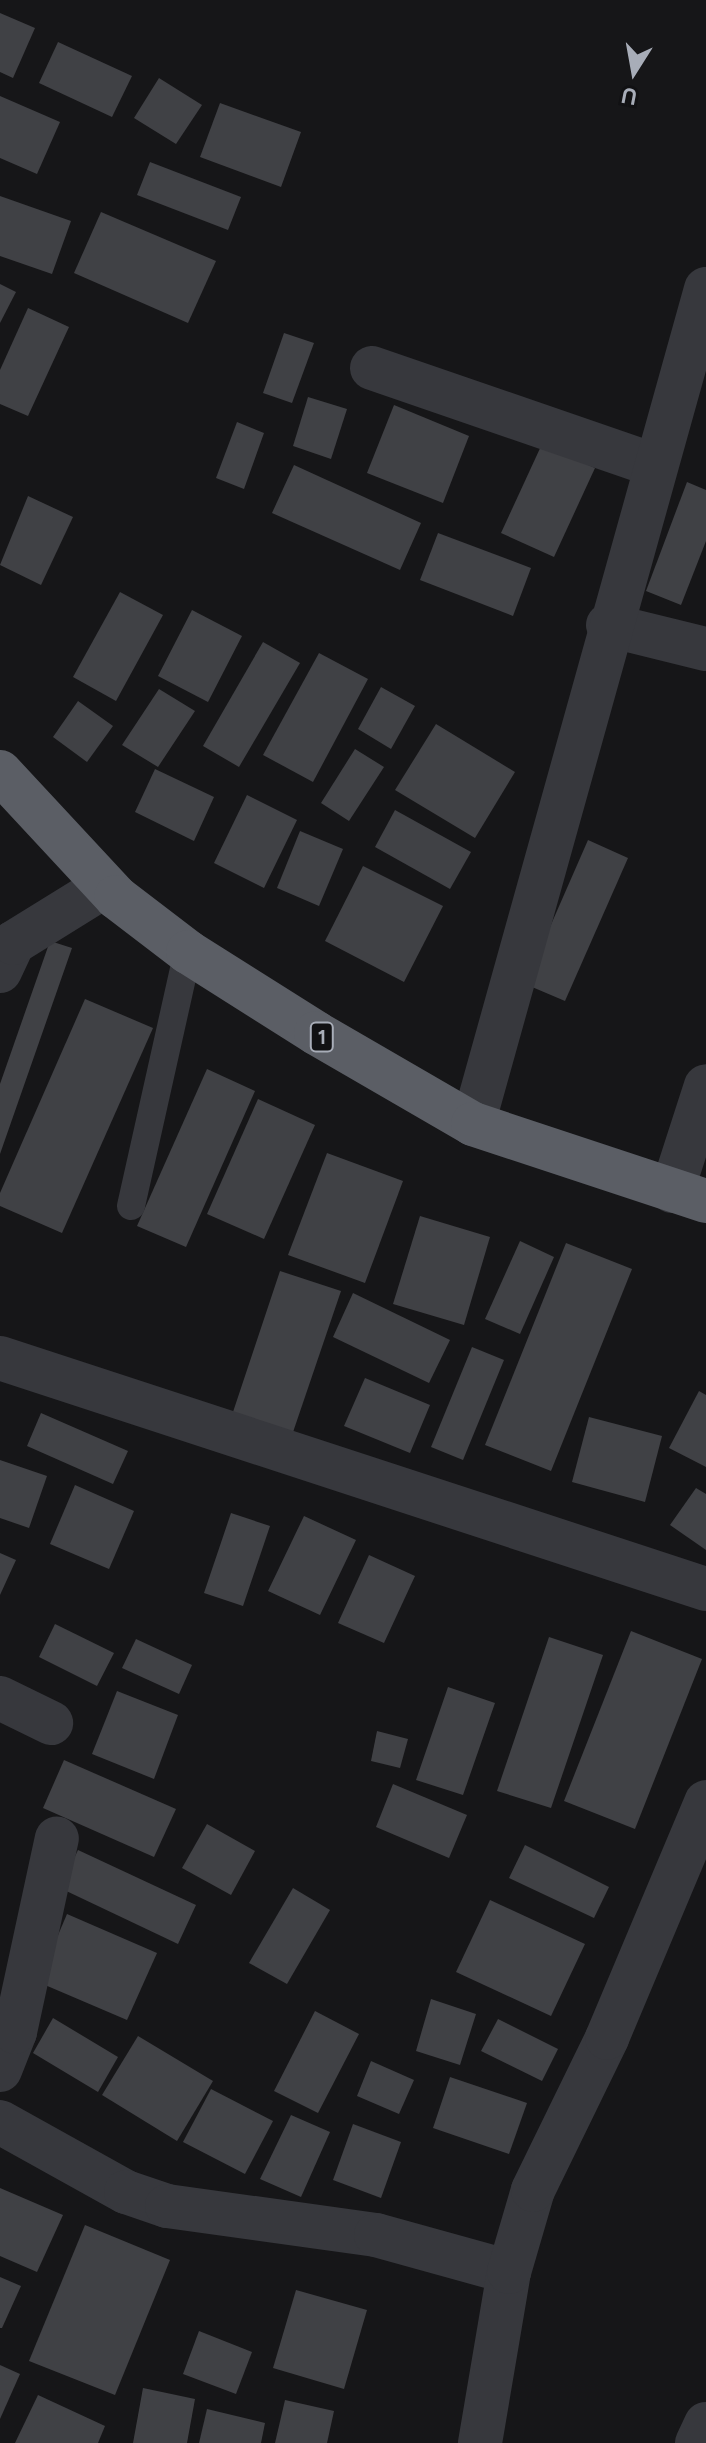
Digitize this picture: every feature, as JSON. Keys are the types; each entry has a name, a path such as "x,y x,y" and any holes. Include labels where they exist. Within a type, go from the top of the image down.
{"highway":[{"name":"1","path":"0,772 105,886 188,952 473,1124 689,1196"}],"street":[{"path":"473,1124 608,625 706,289"},
{"path":"372,368 654,465"},
{"path":"608,625 706,649"},
{"path":"0,971 13,943 105,886"},
{"path":"689,1196 706,1086"},
{"path":"0,1358 706,1589"},
{"path":"0,1698 51,1723"},
{"path":"480,2443 509,2272 533,2190 607,2038 706,1802"},
{"path":"0,2070 15,2032 57,1838"},
{"path":"0,2122 126,2192 167,2206 376,2235 509,2272"},
{"path":"697,2443 706,2424"}],"lane":[{"path":"131,1206 188,952"}],"building":[{"path":"0,13 35,28 13,78 0,72"},
{"path":"58,42 132,76 112,117 39,83"},
{"path":"159,78 202,105 176,144 134,118"},
{"path":"0,96 60,122 37,174 0,158"},
{"path":"220,103 301,132 281,187 200,157"},
{"path":"150,162 241,197 228,230 137,195"},
{"path":"0,196 71,221 52,274 0,256"},
{"path":"101,212 216,261 188,323 74,273"},
{"path":"0,284 16,292 0,323"},
{"path":"28,308 69,327 28,416 0,404 0,370"},
{"path":"284,333 314,343 292,403 263,393"},
{"path":"308,397 347,409 331,459 293,446"},
{"path":"394,405 469,436 443,503 367,473"},
{"path":"237,422 264,433 244,489 216,478"},
{"path":"542,444 595,468 554,557 501,533"},
{"path":"294,465 421,523 400,570 272,513"},
{"path":"687,482 706,490 706,541 681,605 646,591"},
{"path":"28,496 73,517 41,585 0,565"},
{"path":"438,533 531,568 513,616 420,580"},
{"path":"120,592 163,615 116,701 73,677"},
{"path":"192,610 242,636 208,702 158,676"},
{"path":"263,642 300,663 239,767 203,746"},
{"path":"319,653 368,679 313,782 263,755"},
{"path":"381,687 415,706 391,749 358,729"},
{"path":"159,689 195,711 158,767 122,745"},
{"path":"78,701 113,726 87,762 53,737"},
{"path":"436,724 515,772 475,838 395,790"},
{"path":"355,749 384,767 349,821 321,803"},
{"path":"155,769 214,797 194,841 135,812"},
{"path":"247,795 297,820 264,888 214,863"},
{"path":"395,810 471,852 450,889 375,847"},
{"path":"300,831 343,849 319,906 277,888"},
{"path":"588,840 628,858 565,1001 525,984"},
{"path":"363,866 443,906 404,982 325,941"},
{"path":"50,941 72,948 0,1154 0,1084"},
{"path":"85,999 153,1028 62,1233 0,1206 0,1193"},
{"path":"207,1069 255,1091 186,1247 137,1226"},
{"path":"258,1099 315,1125 264,1239 207,1214"},
{"path":"327,1153 403,1181 365,1283 288,1255"},
{"path":"420,1216 490,1237 464,1325 393,1304"},
{"path":"520,1241 554,1257 520,1334 485,1319"},
{"path":"566,1243 632,1269 551,1471 485,1445"},
{"path":"280,1271 341,1291 291,1438 231,1418"},
{"path":"353,1293 450,1340 429,1383 333,1337"},
{"path":"472,1347 504,1360 463,1460 431,1447"},
{"path":"365,1378 430,1405 410,1453 344,1426"},
{"path":"699,1391 706,1395 706,1467 669,1448"},
{"path":"41,1413 128,1451 113,1484 27,1446"},
{"path":"589,1417 662,1436 645,1502 572,1482"},
{"path":"0,1460 47,1476 29,1528 0,1518"},
{"path":"75,1485 134,1511 109,1569 50,1544"},
{"path":"696,1488 706,1494 706,1550 670,1525"},
{"path":"231,1513 270,1526 243,1606 204,1593"},
{"path":"304,1516 356,1540 320,1615 268,1591"},
{"path":"0,1553 16,1560 0,1595"},
{"path":"369,1555 415,1576 384,1643 338,1623"},
{"path":"55,1624 114,1653 97,1686 39,1657"},
{"path":"631,1631 702,1659 635,1829 564,1801"},
{"path":"549,1637 603,1655 551,1808 497,1791"},
{"path":"136,1639 192,1665 179,1694 122,1668"},
{"path":"448,1687 495,1703 463,1795 416,1780"},
{"path":"117,1691 178,1715 154,1779 92,1754"},
{"path":"377,1731 408,1739 400,1768 371,1761"},
{"path":"64,1760 176,1809 154,1857 43,1808"},
{"path":"393,1784 467,1815 449,1858 376,1827"},
{"path":"207,1824 255,1851 231,1895 182,1868"},
{"path":"525,1845 609,1887 594,1918 509,1878"},
{"path":"78,1850 196,1905 178,1944 60,1888"},
{"path":"293,1888 330,1910 287,1984 249,1963"},
{"path":"490,1900 585,1944 551,2016 456,1972"},
{"path":"67,1914 157,1953 127,2020 38,1982"},
{"path":"431,1999 476,2014 460,2065 416,2051"},
{"path":"315,2011 359,2034 318,2113 274,2091"},
{"path":"53,2018 118,2057 98,2092 33,2053"},
{"path":"498,2019 558,2049 542,2081 481,2051"},
{"path":"138,2036 213,2081 177,2141 102,2095"},
{"path":"371,2061 414,2080 399,2114 357,2096"},
{"path":"450,2077 527,2103 509,2154 433,2128"},
{"path":"211,2089 273,2121 245,2174 183,2142"},
{"path":"291,2115 330,2132 301,2197 260,2179"},
{"path":"353,2124 401,2142 381,2198 333,2180"},
{"path":"0,2188 63,2215 37,2272 0,2256"},
{"path":"85,2225 170,2260 115,2395 29,2361"},
{"path":"0,2277 21,2286 2,2328 0,2328"},
{"path":"296,2290 367,2310 344,2389 273,2368"},
{"path":"199,2331 252,2352 236,2394 183,2374"},
{"path":"0,2365 20,2374 0,2419"},
{"path":"143,2388 195,2399 187,2443 133,2443"},
{"path":"38,2395 105,2426 98,2443 15,2443"},
{"path":"285,2400 334,2411 327,2443 275,2443"},
{"path":"207,2409 265,2423 261,2443 199,2443"}]}
